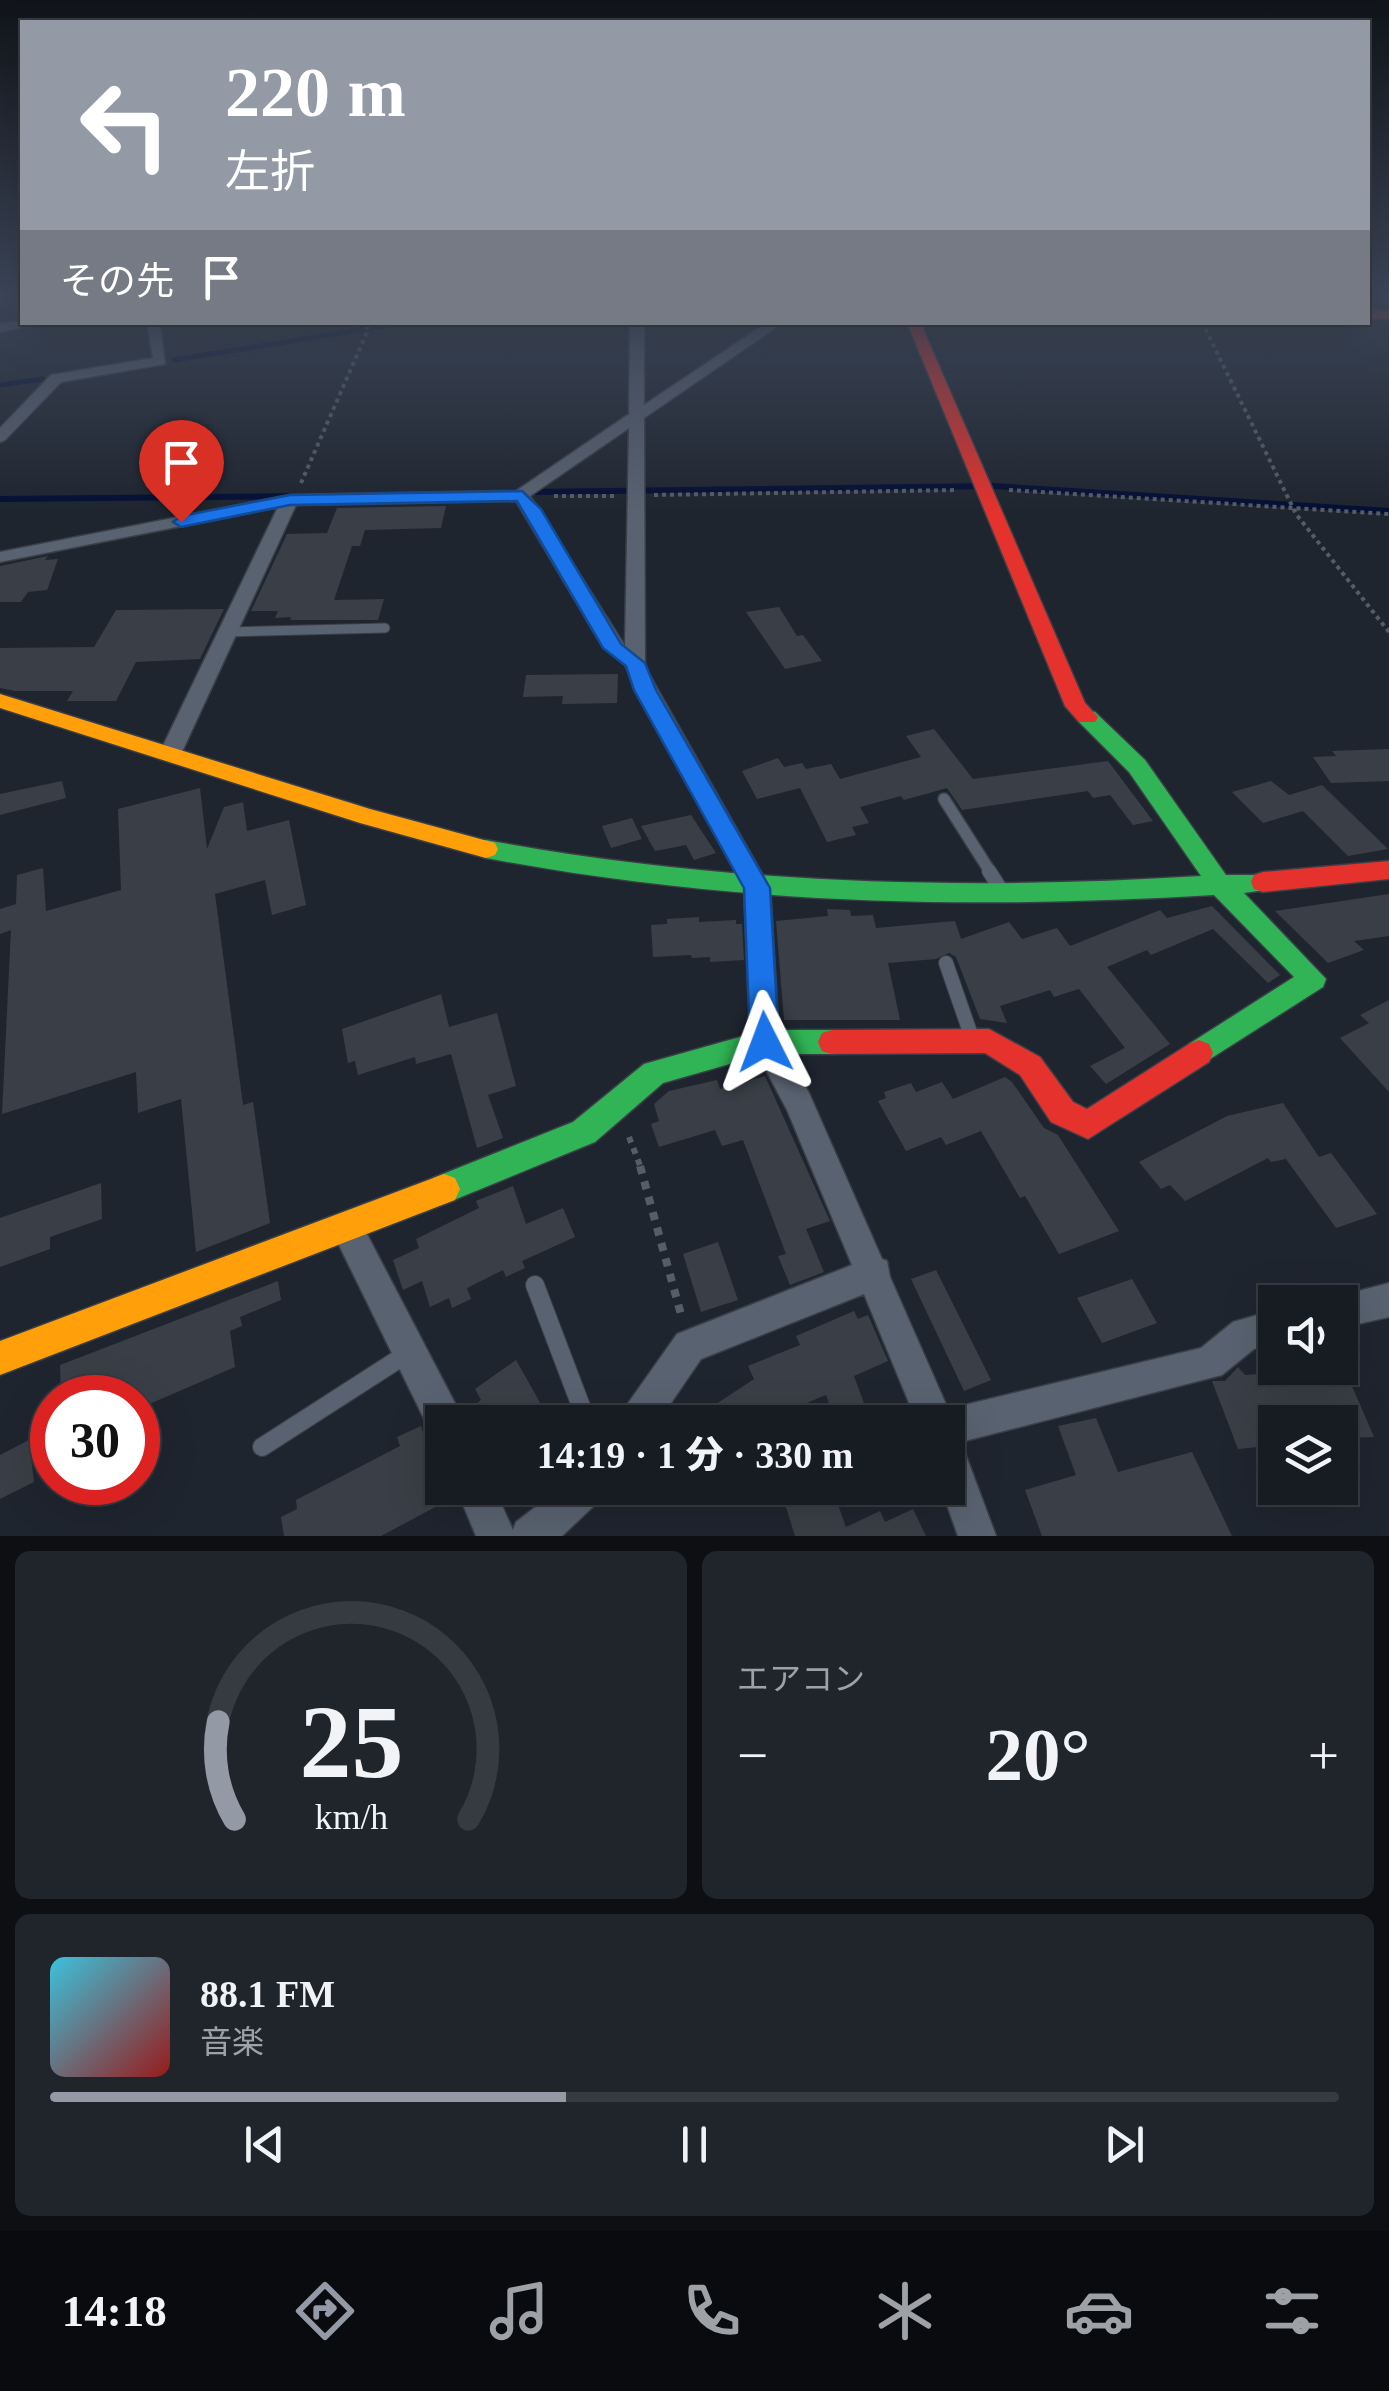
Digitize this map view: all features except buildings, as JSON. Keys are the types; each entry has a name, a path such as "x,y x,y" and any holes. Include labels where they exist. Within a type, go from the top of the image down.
{"street":[{"path":"0,436 56,378 107,370"},
{"path":"638,370 635,663 645,690 757,888 765,1042 799,1103 929,1405"},
{"path":"522,496 526,488 705,370"},
{"path":"0,1358 347,1228 584,1132 654,1073 765,1042 988,1041 1030,1066 1062,1112 1088,1125 1314,979 1220,885 1137,766 1076,706 933,370"},
{"path":"0,557 292,500 522,496"},
{"path":"522,496 613,648 635,663"},
{"path":"170,754 292,500"},
{"path":"0,701 421,833 516,856 757,888 1003,893 1220,885 1389,870"},
{"path":"347,1228 437,1405"},
{"path":"649,1405 689,1346 874,1273"},
{"path":"1358,1307 1389,1300"},
{"path":"965,1423 1210,1364 1245,1334 1258,1331"},
{"path":"965,1501 978,1536"},
{"path":"482,1505 496,1536"},
{"path":"530,1536 566,1505"}],"lane":[{"path":"228,632 385,628"},
{"path":"944,799 1003,893"},
{"path":"946,964 972,1040"},
{"path":"535,1285 580,1405"},
{"path":"262,1447 410,1352"}],"path":[{"path":"292,500 350,370"},
{"path":"1226,370 1295,508 1389,632"},
{"path":"522,496 983,490 1389,514"},
{"path":"606,1113 628,1135 642,1168 689,1346"}],"waterway":[{"path":"0,385 43,379"},
{"path":"529,492 994,486 1389,511"},
{"path":"0,499 295,496"}],"traffic: fast":[{"path":"1087,717 1137,766 1220,885 1313,979 1199,1053"},
{"path":"486,849 679,880 873,893 1068,892 1263,882"},
{"path":"444,1189 584,1132 654,1073 765,1042 832,1042"}],"traffic: slow":[{"path":"0,701 368,817 486,849"},
{"path":"0,1358 444,1189"}],"traffic: jam":[{"path":"933,370 1076,706 1087,717"},
{"path":"1263,882 1389,870"},
{"path":"832,1042 989,1041 1030,1066 1062,1112 1088,1125 1199,1053"}],"route":[{"path":"181,522 290,500 522,496 613,648 635,663 645,690 757,888 765,1042"}]}
